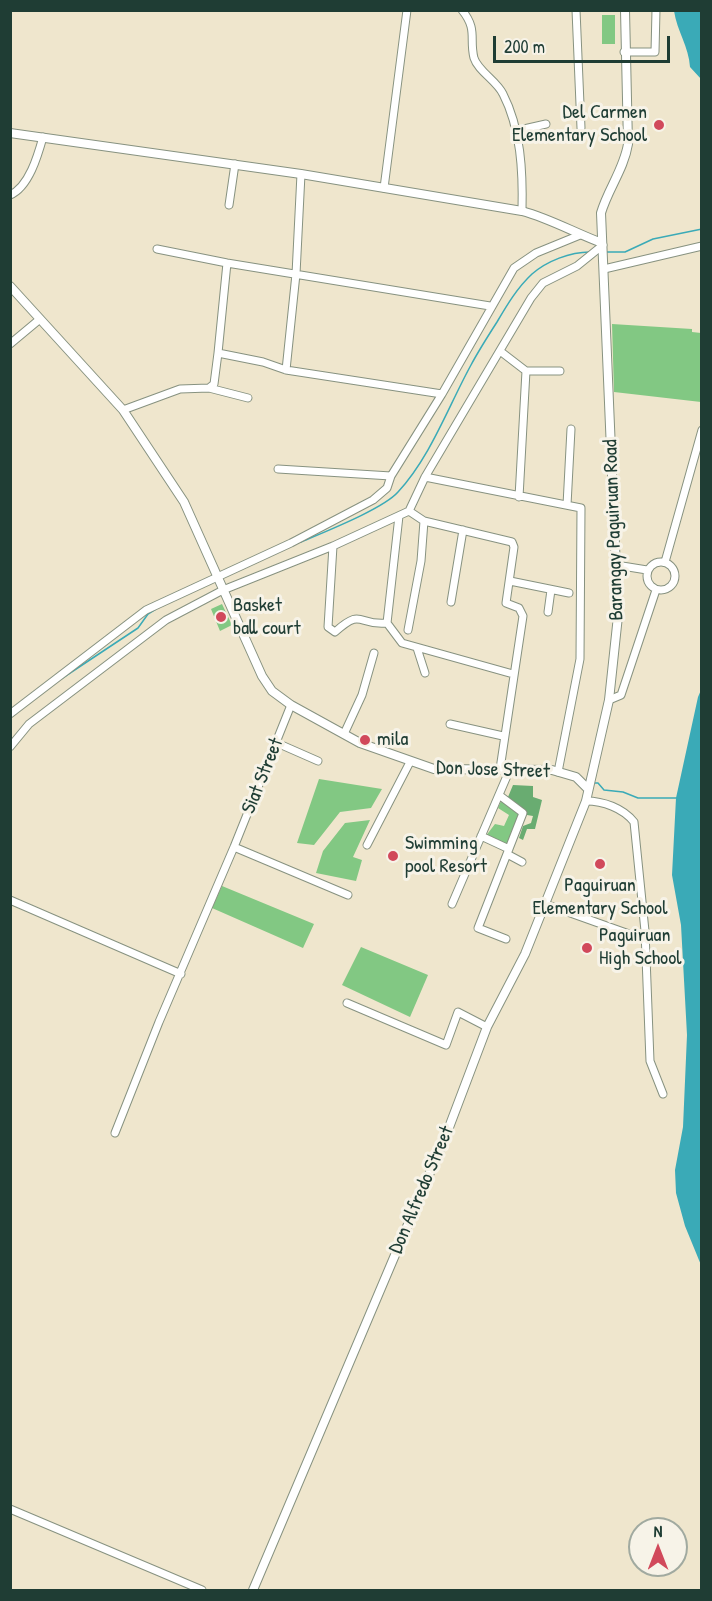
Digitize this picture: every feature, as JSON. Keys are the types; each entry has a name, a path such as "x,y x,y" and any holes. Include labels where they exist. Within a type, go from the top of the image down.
{"street":[{"path":"384,188 406,10"},
{"path":"462,10 473,28 474,59 503,92 515,131 523,170 522,211"},
{"path":"576,10 581,128"},
{"name":"Barangay Paguiruan Road","path":"588,789 609,700 618,616 601,213 606,196 625,159 628,144 624,10"},
{"path":"624,52 655,52 656,10"},
{"path":"515,131 546,124"},
{"path":"10,133 302,174 522,211 554,220 601,246 578,266 543,283 531,298 425,477 409,511 333,546 223,590 166,620 29,724 10,747"},
{"path":"10,195 21,188 39,153 43,137"},
{"path":"229,205 235,164"},
{"path":"286,370 296,274 302,174"},
{"path":"10,714 146,610 291,543 373,500 387,488 514,268 536,253 580,235"},
{"path":"604,265 702,246"},
{"path":"157,249 227,264 490,306"},
{"path":"209,388 214,384 227,264"},
{"name":"Don Jose Street","path":"10,286 123,410 184,502 262,676 272,691 291,705 344,734 410,762 434,769 510,769 558,772 576,777 588,789"},
{"path":"10,344 40,319"},
{"path":"500,351 526,371 561,371"},
{"path":"218,353 263,362 286,370 442,394"},
{"path":"519,496 526,371"},
{"path":"123,410 180,389 209,388 248,398"},
{"path":"567,505 571,429"},
{"path":"665,562 702,430"},
{"path":"278,469 392,476"},
{"path":"425,477 581,508 580,659 558,772"},
{"path":"409,511 424,521 512,542 515,551 506,603 519,608 523,616 503,736 500,770"},
{"path":"399,516 387,623 402,643 513,674"},
{"path":"408,630 421,561 424,521"},
{"path":"451,602 463,530"},
{"path":"333,546 328,627 334,632 349,619 357,617 376,624 387,623"},
{"path":"655,562 665,562 674,569 675,580 667,589 656,590 647,582 647,570 655,562"},
{"path":"616,566 647,570"},
{"path":"510,581 569,593"},
{"path":"548,612 551,590"},
{"path":"609,700 621,695 656,590"},
{"path":"417,648 425,674"},
{"path":"344,734 362,695 374,653"},
{"name":"Siat Street","path":"115,1133 291,705"},
{"path":"450,724 503,736"},
{"path":"277,743 318,761"},
{"path":"368,845 410,762"},
{"path":"452,904 510,769"},
{"name":"Don Alfredo Street","path":"253,1590 448,1130 488,1027 525,954 586,801 588,789"},
{"path":"499,795 523,813 478,928 506,939"},
{"path":"586,801 598,801 615,808 634,822 646,940 650,1061 663,1094"},
{"path":"481,836 522,862"},
{"path":"234,847 348,895"},
{"path":"10,900 181,974"},
{"path":"545,904 646,940"},
{"path":"347,1003 446,1045 458,1012 488,1027"},
{"path":"10,1509 202,1590"}],"green space":[{"path":"602,15 615,15 615,44 602,44"},
{"path":"612,324 692,329 692,332 701,333 701,402 614,392"},
{"name":"Basket ball court","path":"222,604 232,625 220,631 211,609"},
{"path":"319,779 382,789 371,808 340,812 314,845 297,843"},
{"path":"513,785 533,786 533,797 542,800 535,829 527,829 523,840 519,838 523,826 531,823 533,816 527,815 508,797"},
{"path":"502,799 521,815 507,845 485,837 495,824 504,826 509,815 498,808"},
{"path":"370,820 353,857 362,860 356,881 316,873 323,851 345,823"},
{"path":"222,886 314,924 303,948 212,908"},
{"path":"361,947 428,975 410,1017 342,985"}],"water":[{"path":"674,11 701,11 701,79 690,67 688,53"},
{"path":"701,690 701,1265 685,1226 676,1193 675,1170 683,1127 687,1035 681,925 672,875 676,798"}],"waterway":[{"path":"607,252 625,252 653,239 702,229"},
{"path":"301,542 367,513 398,492 430,447 474,359 522,285 538,269 552,261 590,252"},
{"path":"61,679 138,628 148,614 156,609"},
{"path":"593,783 598,783 604,790 623,792 638,798 677,798"}],"place":[{"name":"Del Carmen Elementary School","path":"659,125"},
{"name":"Basket ball court","path":"221,617"},
{"name":"mila","path":"365,740"},
{"name":"Swimming pool Resort","path":"393,856"},
{"name":"Paguiruan Elementary School","path":"600,864"},
{"name":"Paguiruan High School","path":"587,948"}]}
